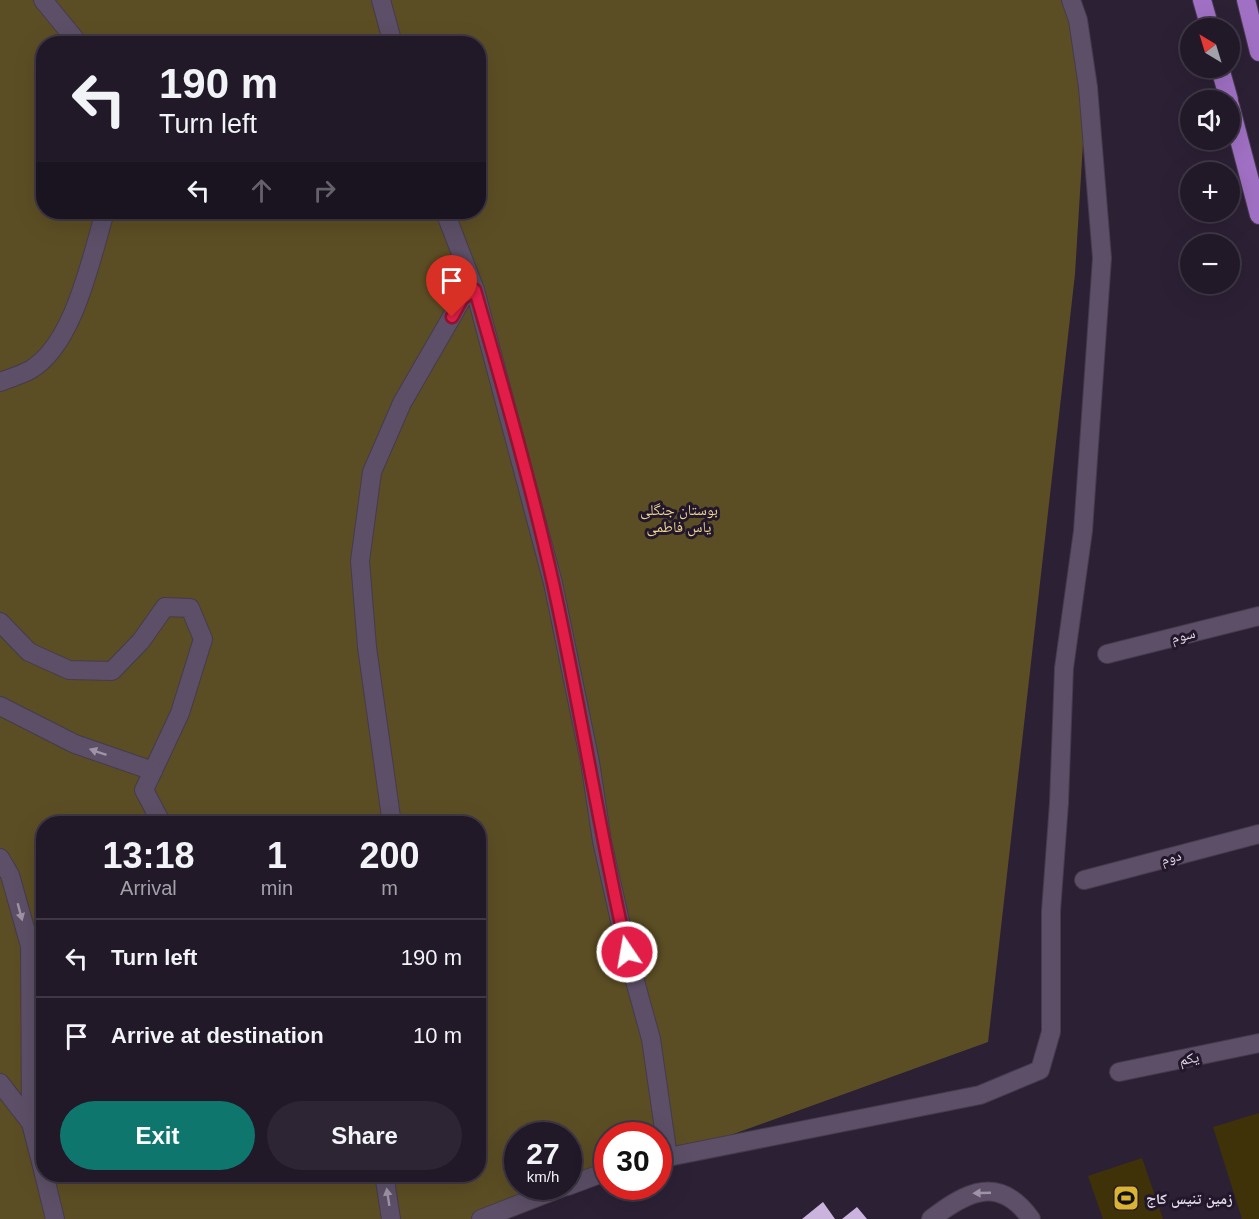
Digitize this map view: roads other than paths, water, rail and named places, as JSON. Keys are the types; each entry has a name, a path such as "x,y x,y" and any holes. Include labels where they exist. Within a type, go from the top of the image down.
{"highway":[{"path":"1202,0 1207,18"},
{"path":"1246,0 1259,52"},
{"path":"1240,143 1259,215"}],"street":[{"path":"43,0 72,36"},
{"path":"381,0 391,36"},
{"path":"672,1156 980,1095 1040,1070 1051,1032 1051,911 1059,803 1064,668 1083,531 1102,258 1088,87 1078,20 1071,0"},
{"path":"0,382 31,370 63,338 86,278 103,219"},
{"path":"448,219 475,290 553,583 590,762 602,841 627,952 651,1039 659,1122"},
{"path":"391,816 367,647 360,561 372,472 402,403 462,299 475,290"},
{"path":"0,622 29,652 69,670 112,671 141,641 165,607 190,608 203,639 180,713 144,790 158,816"},
{"name":"سوم","path":"1107,654 1259,616"},
{"path":"0,706 75,744 153,771"},
{"name":"دوم","path":"1084,880 1259,834"},
{"path":"0,858 10,875 30,946 31,1123 36,1143"},
{"name":"یکم","path":"1119,1072 1259,1044"},
{"path":"0,1083 31,1123"},
{"path":"46,1182 55,1219"},
{"path":"385,1182 391,1219"},
{"path":"931,1219 958,1198 980,1191 1002,1194 1022,1206 1031,1219"},
{"path":"481,1219 531,1200"}],"place":[{"name":"زمین تنیس کاج","path":"1126,1198"}],"park label":[{"name":"بوستان جنگلی یاس فاطمی","path":"679,518"}]}
